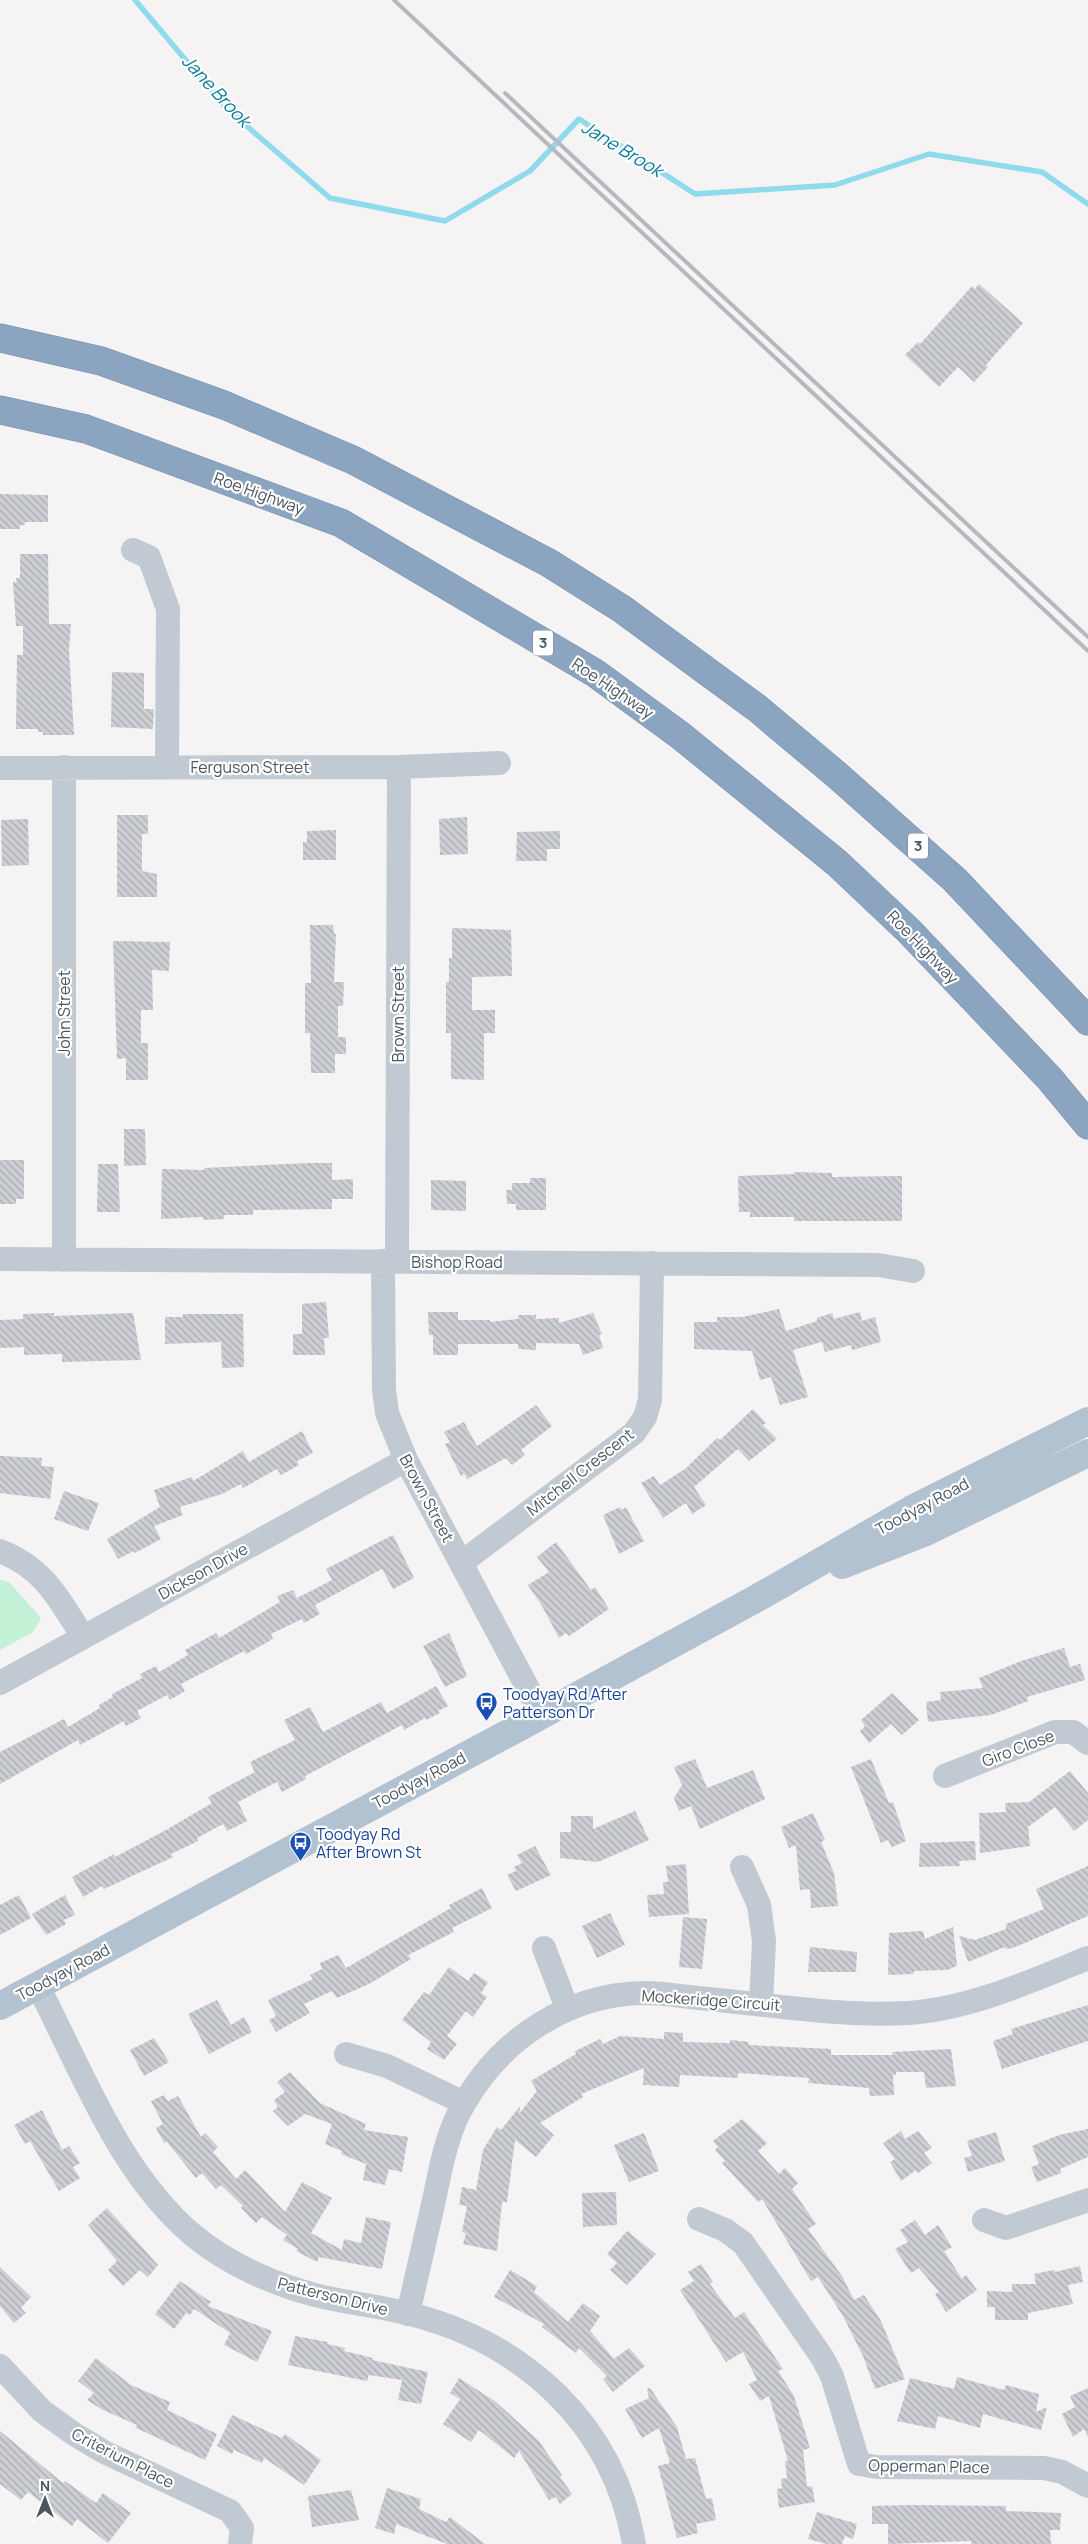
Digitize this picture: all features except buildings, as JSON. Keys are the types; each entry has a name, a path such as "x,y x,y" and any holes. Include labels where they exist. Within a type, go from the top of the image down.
{"highway":[{"name":"3","path":"0,338 101,361 224,405 353,460 549,563 622,610 757,708 838,776 955,880 1088,1021"},
{"name":"Roe Highway","path":"0,410 86,429 341,523 595,673 681,736 837,863 916,938 1048,1078 1088,1125"}],"main road":[{"name":"Toodyay Road","path":"0,2006 759,1597 914,1508 1088,1421"},
{"name":"Toodyay Road","path":"759,1597 926,1532 1088,1452"}],"street":[{"path":"133,550 149,557 168,609 167,767"},
{"name":"Ferguson Street","path":"0,768 399,767 499,763"},
{"name":"John Street","path":"64,767 64,1260"},
{"name":"Brown Street","path":"399,767 390,1261 384,1390 387,1413 406,1460 542,1715"},
{"name":"Bishop Road","path":"0,1259 878,1264 913,1271"},
{"name":"Mitchell Crescent","path":"461,1562 634,1433 646,1416 652,1381 652,1263"},
{"name":"Dickson Drive","path":"0,1683 406,1460"},
{"path":"0,1551 20,1559 38,1572 57,1594 84,1637"},
{"name":"Giro Close","path":"945,1776 1056,1732 1073,1732 1088,1743"},
{"path":"742,1867 759,1905 764,1941 761,2003"},
{"path":"544,1948 566,2008"},
{"name":"Mockeridge Circuit","path":"408,2314 444,2156 464,2103 483,2074 502,2054 533,2028 566,2008 608,1997 644,1993 836,2011 909,2013 967,2002 1020,1985 1088,1958"},
{"name":"Patterson Drive","path":"38,1986 115,2137 136,2172 161,2203 195,2236 236,2263 273,2282 316,2295 442,2323 486,2342 532,2371 561,2398 585,2427 607,2460 621,2493 634,2544"},
{"path":"346,2054 387,2066 464,2103"},
{"path":"984,2220 1006,2228 1088,2200"},
{"name":"Opperman Place","path":"700,2219 725,2230 744,2243 822,2357 839,2397 859,2464 877,2467 1044,2468 1062,2472 1088,2486"},
{"name":"Criterium Place","path":"0,2366 42,2411 74,2434 104,2452 230,2511 242,2528 240,2544"}],"green space":[{"path":"0,1580 9,1582 41,1618 33,1632 0,1650"}],"waterway":[{"name":"Jane Brook","path":"135,0 227,109 330,198 445,221 530,171 579,119 695,194 835,185 929,154 1042,172 1088,204"}],"railway":[{"path":"394,0 1088,651"},
{"path":"505,93 1088,637"}],"place":[{"name":"Toodyay Rd After Patterson Dr","path":"487,1722"},
{"name":"Toodyay Rd After Brown St","path":"300,1862"}]}
